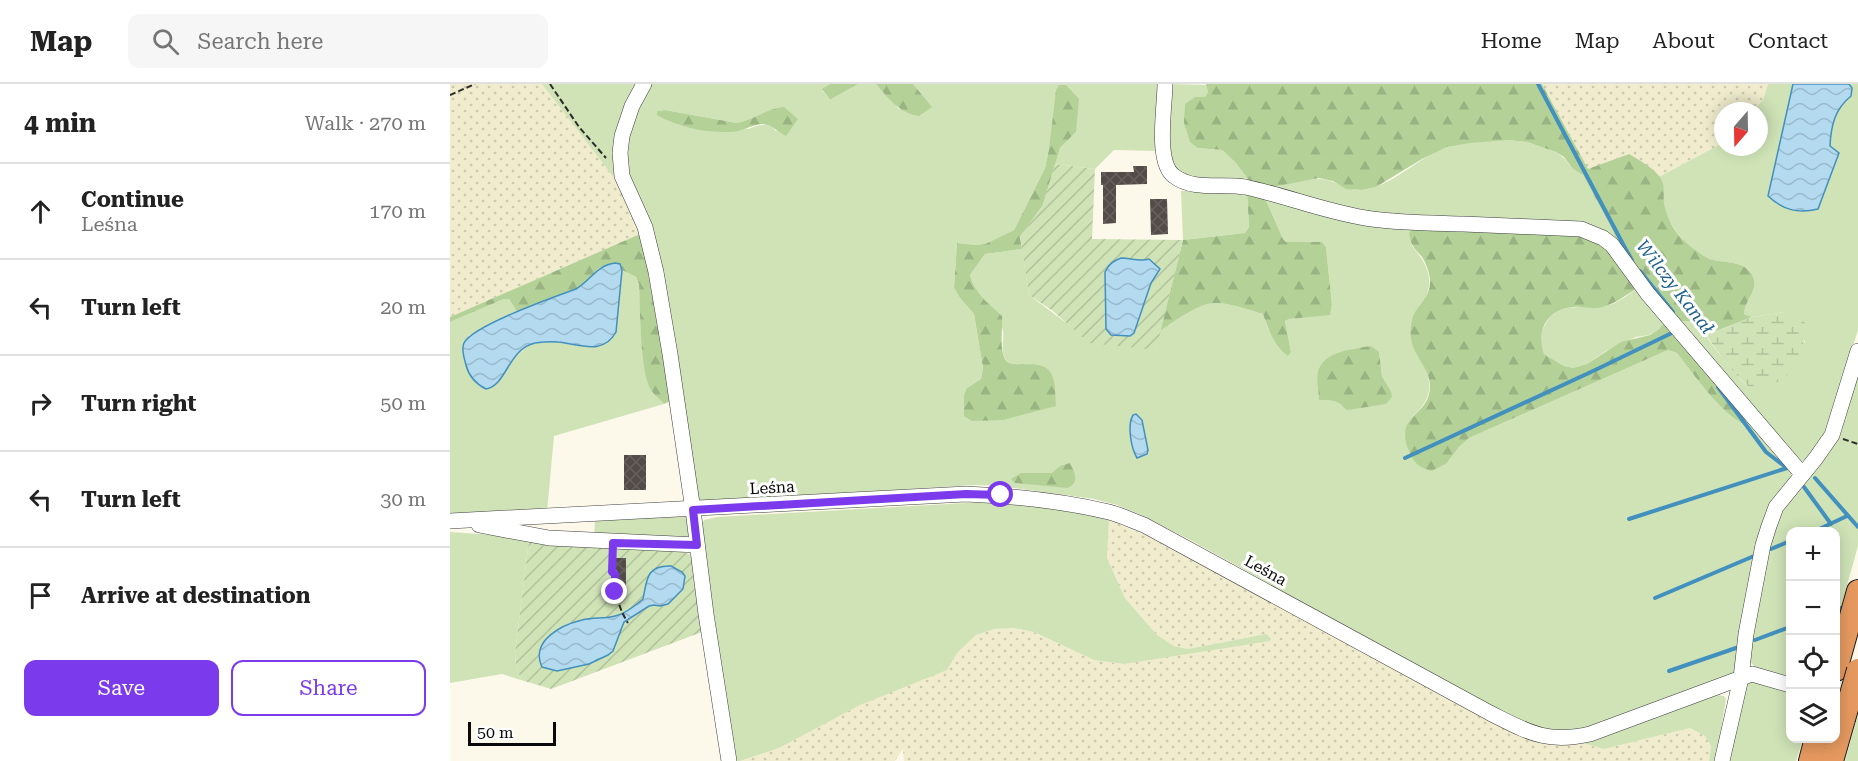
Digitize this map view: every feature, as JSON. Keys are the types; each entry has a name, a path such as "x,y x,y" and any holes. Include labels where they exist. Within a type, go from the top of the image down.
{"highway":[{"path":"1840,656 1858,591"},
{"path":"1832,761 1858,670"},
{"path":"1810,761 1815,743"}],"street":[{"path":"644,84 632,106 622,136 620,153 622,176 645,227 652,250 670,354 729,761"},
{"path":"1165,84 1164,154 1167,168 1174,176 1188,183 1244,187 1337,213 1371,219 1581,230 1603,238 1621,256 1648,294 1802,474"},
{"path":"1722,761 1741,678 1746,634 1763,545 1776,507 1832,435 1858,351"},
{"name":"Leśna","path":"455,521 966,494 1001,495 1111,513 1144,525 1534,735 1572,738 1590,734 1752,674 1786,684"},
{"path":"589,541 590,514"},
{"path":"455,521 549,538 613,543 697,545"}],"path":[{"path":"450,95 475,84"},
{"path":"550,84 579,127 622,176"},
{"path":"613,543 612,572 615,574 615,592 621,612 628,623"}],"shaded area":[{"path":"450,84 542,84 618,183 640,234 450,317"},
{"path":"1542,84 1768,84 1761,102 1714,102 1714,148 1659,177 1629,154 1588,170"},
{"path":"1109,520 1161,541 1583,743 1604,749 1690,728 1705,736 1711,746 1709,761 904,761 903,749 895,761 740,761 779,748 957,653 976,635 994,629 1013,628 1034,632 1094,660 1124,664 1266,634 1188,649 1174,646 1157,635 1125,598 1107,558"}],"green space":[{"path":"542,84 637,84 618,183"},
{"path":"648,84 830,84 822,90 830,100 858,84 876,84 899,109 931,107 913,84 1160,84 1159,151 1114,150 1095,169 1055,164 1060,148 1076,132 1049,149 1045,168 1014,230 985,244 957,243 954,288 974,314 983,368 981,379 967,388 1018,365 1013,365 1006,360 999,320 972,283 970,275 985,254 1022,249 1029,295 1065,322 1156,349 1160,331 1194,309 1222,303 1263,314 1268,329 1291,352 1285,321 1330,314 1332,305 1326,247 1322,242 1286,242 1264,196 1413,228 1412,246 1427,269 1429,282 1426,296 1414,315 1411,340 1427,372 1429,387 1425,402 1413,416 1447,463 1469,438 1668,350 1677,353 1722,407 1742,423 1750,418 1791,470 1791,478 1735,671 1730,675 1595,727 1554,733 1519,722 1192,541 1117,505 1094,499 999,486 975,485 698,502 653,236 626,165 628,125","holes":["665,110 737,123 798,119 776,131 767,125 748,129 657,111","1379,352 1382,376 1391,391 1345,409 1341,403 1334,400"]},
{"path":"830,84 858,84 830,100 822,89"},
{"path":"876,84 913,84 932,107 919,116 906,112 885,95"},
{"path":"1170,84 1207,85 1208,92 1205,97 1198,148 1222,150 1235,162 1251,183 1199,179 1185,174 1176,166 1170,154 1168,141"},
{"path":"1206,84 1542,84 1588,169 1629,154 1641,161 1661,179 1667,215 1675,231 1707,258 1735,263 1747,268 1755,283 1744,314 1752,317 1714,332 1705,333 1693,322 1677,322 1618,245 1583,175 1573,169 1564,157 1556,152 1527,142 1508,140 1470,143 1447,147 1422,159 1376,187 1362,190 1346,189 1333,181 1319,178 1268,188 1251,183 1235,162 1222,150 1198,148 1190,142 1184,123 1185,104 1195,97 1205,97 1208,92"},
{"path":"1768,84 1858,84 1858,330 1828,427 1807,461 1797,460 1677,322 1689,320 1697,323 1716,350 1750,388 1786,375 1805,341 1784,312 1752,317 1744,314 1755,284 1751,272 1740,265 1706,257 1679,235 1666,212 1663,187 1659,177 1714,148 1714,156 1768,156 1768,102 1761,102"},
{"path":"1059,85 1066,85 1079,99 1076,132 1060,148 1043,205 1020,237 1022,249 985,254 970,275 978,293 1002,316 1002,344 1005,359 1014,364 1043,366 1049,371 1054,381 1056,406 1003,420 972,421 964,416 964,395 967,388 981,379 983,368 974,314 954,288 957,243 985,244 1014,230 1045,168 1056,90"},
{"path":"784,107 798,119 786,136 765,124 734,132 721,132 683,126 657,115 657,111 665,110 737,123"},
{"path":"1508,140 1527,142 1556,152 1573,169 1583,175 1618,245 1368,214 1268,188 1299,181 1324,179 1347,188 1367,189 1388,181 1437,151 1448,147 1470,142"},
{"path":"1055,164 1095,169 1092,239 1183,240 1156,350 1089,343 1053,311 1029,295 1020,237 1043,205"},
{"path":"1181,191 1247,192 1249,227 1245,233 1183,240"},
{"path":"1247,192 1264,196 1286,242 1322,242 1326,247 1332,305 1330,315 1285,321 1291,352 1288,356 1276,343 1263,314 1228,304 1216,303 1202,306 1160,331 1183,240 1245,233 1249,227"},
{"path":"1413,228 1580,234 1606,247 1639,287 1607,306 1574,307 1551,316 1543,329 1544,354 1564,366 1573,368 1587,364 1621,342 1650,335 1666,320 1750,418 1742,423 1734,418 1707,391 1677,353 1668,350 1469,438 1447,463 1432,471 1421,467 1411,455 1405,439 1409,422 1424,404 1430,386 1424,367 1412,344 1411,325 1413,316 1428,292 1430,280 1422,257 1411,242 1409,233"},
{"path":"640,234 671,401 664,404 652,392 647,382 641,339 639,284 636,277 622,270 619,264 599,268 576,289 517,312 509,299 504,299 450,322 450,317"},
{"path":"622,270 636,277 639,284 641,336 651,390 664,404 554,436 547,512 450,516 450,322 504,299 509,299 517,312 468,336 501,377 512,359 531,344 556,341 583,346 616,332"},
{"path":"1639,287 1666,320 1659,329 1649,335 1636,337 1606,351 1587,364 1573,368 1564,366 1544,354 1542,334 1552,315 1568,308 1615,303"},
{"path":"1784,312 1800,318 1808,326 1799,355 1792,369 1782,380 1750,388 1726,362 1705,333 1714,332 1752,317"},
{"path":"1371,346 1379,352 1382,376 1391,391 1392,397 1386,404 1348,410 1337,402 1319,400 1317,382 1321,365 1332,355"},
{"path":"1858,369 1858,546 1840,611 1840,527 1786,527 1786,679 1761,671 1749,659 1758,595 1768,551 1783,511"},
{"path":"1070,463 1075,474 1075,481 1067,488 1015,483 1011,479 1021,473 1052,473 1060,466"},
{"path":"984,502 1046,508 1109,520 1107,558 1125,598 1157,635 1174,646 1188,649 1266,634 1270,641 1124,664 1094,660 1034,632 1013,628 994,629 976,635 957,653 947,670 860,705 779,748 735,761 700,528 704,520 717,517"},
{"path":"685,516 689,518 689,535 686,540 594,538 595,521"},
{"path":"450,532 508,536 529,540 515,653 521,680 502,674 450,683"},
{"path":"529,540 677,550 689,554 693,560 702,632 551,689 521,680 515,653"},
{"path":"1753,681 1786,689 1786,743 1802,743 1796,761 1728,761 1747,684"},
{"path":"1717,695 1724,696 1726,699 1716,761 1709,761 1711,746 1705,736 1690,728 1604,749 1583,743"},
{"path":"1858,715 1858,761 1845,761"}],"water":[{"path":"1793,84 1849,84 1852,88 1851,96 1841,106 1831,131 1830,146 1839,153 1818,209 1791,210 1779,205 1768,196"},
{"path":"1121,258 1149,259 1160,269 1151,283 1134,333 1130,336 1111,335 1106,329 1105,272 1112,263"},
{"path":"615,263 620,264 622,270 616,332 611,339 604,344 590,347 555,342 535,343 519,352 493,386 486,389 473,380 467,369 463,351 463,345 470,336 515,312 576,289 598,270"},
{"path":"1136,414 1142,420 1148,450 1147,454 1137,458 1130,430 1131,419"},
{"path":"663,566 671,566 685,576 683,589 668,604 649,606 624,622 613,651 608,655 589,664 557,671 542,667 539,658 540,649 557,630 586,619 619,615 643,599 647,580 652,571"}],"building":[{"path":"1133,166 1147,166 1147,184 1116,185 1116,223 1103,224 1101,172 1134,172"},
{"path":"1150,199 1167,199 1168,234 1151,235"},
{"path":"624,455 646,455 646,490 624,490"},
{"path":"613,558 626,558 626,593 617,593 617,570 613,570"}],"waterway":[{"name":"Wilczy Kanał","path":"1538,84 1632,261"},
{"name":"Wilczy Kanał","path":"1640,271 1673,312"},
{"path":"1405,458 1676,331"},
{"path":"1718,387 1766,452 1787,468"},
{"path":"1629,519 1787,468"},
{"name":"Wilczy Kanał","path":"1815,478 1858,527"},
{"path":"1804,487 1831,524"},
{"path":"1824,527 1847,516"},
{"path":"1771,549 1786,543"},
{"path":"1655,598 1754,556"},
{"path":"1840,608 1846,606"},
{"path":"1755,640 1786,628"},
{"path":"1669,671 1736,648"}],"route":[{"path":"615,592 615,574 612,572 613,543 697,545 693,510 966,494 1001,495"}]}
